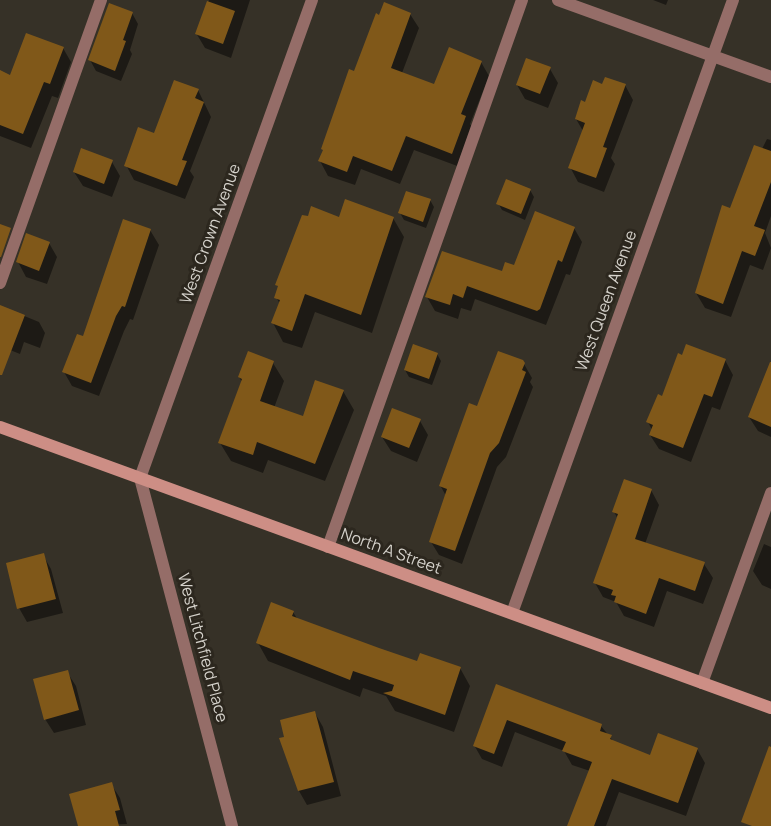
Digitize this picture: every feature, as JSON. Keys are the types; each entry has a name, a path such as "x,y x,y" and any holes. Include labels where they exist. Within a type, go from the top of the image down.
{"street":[{"path":"0,283 101,0"},
{"name":"West Crown Avenue","path":"140,478 312,0"},
{"path":"328,547 522,0"},
{"path":"558,0 771,77"},
{"name":"West Queen Avenue","path":"512,614 734,0"},
{"name":"North A Street","path":"0,427 771,708"},
{"name":"West Litchfield Place","path":"140,478 232,826"},
{"path":"702,683 771,493"}],"building":[{"path":"207,1 235,11 223,44 195,34"},
{"path":"384,2 411,13 391,68 434,84 449,47 482,61 461,114 466,116 452,154 406,136 392,171 353,156 347,172 318,161 349,69 354,71 376,13 379,15"},
{"path":"109,3 133,12 115,71 88,60"},
{"path":"26,33 64,47 50,84 44,82 23,134 0,125 0,70 10,75"},
{"path":"526,58 551,67 540,94 516,85"},
{"path":"605,77 626,84 603,147 607,148 596,178 568,168 585,123 575,119 581,100 585,102 593,80 602,84"},
{"path":"174,80 199,89 195,98 204,102 182,160 187,161 177,186 124,166 138,127 154,133"},
{"path":"754,145 771,151 771,182 754,226 765,230 755,256 742,251 723,304 695,293 722,205 730,208"},
{"path":"81,148 113,160 104,184 73,172"},
{"path":"506,179 531,189 521,214 496,204"},
{"path":"406,191 431,199 423,222 398,213"},
{"path":"345,199 394,217 361,315 305,294 292,331 271,323 280,300 274,298 278,286 275,285 302,215 308,216 311,206 339,217"},
{"path":"535,211 575,227 562,262 558,260 540,309 537,311 467,286 463,298 453,294 450,305 425,297 442,251 502,271 505,262 514,265"},
{"path":"123,219 151,229 125,307 122,306 116,316 91,383 62,372 77,334 83,336"},
{"path":"0,224 11,228 1,257 0,257"},
{"path":"26,233 50,242 39,271 16,262"},
{"path":"0,305 25,315 2,375 0,375"},
{"path":"413,344 438,353 429,379 404,370"},
{"path":"686,344 726,359 712,397 704,394 683,448 649,435 653,425 646,422 658,394 662,396 678,353 682,355"},
{"path":"248,351 274,361 260,401 303,416 315,380 344,390 315,464 257,442 253,455 218,443 242,379 238,377"},
{"path":"498,351 523,360 525,363 522,370 526,372 499,443 490,453 455,551 429,542 447,489 439,486 469,403 477,406"},
{"path":"771,362 771,427 748,417"},
{"path":"392,408 421,419 409,448 381,437"},
{"path":"624,479 652,489 635,539 705,562 695,591 659,578 646,614 614,602 616,596 611,595 613,590 593,583 618,514 612,512"},
{"path":"44,553 56,599 17,609 6,563"},
{"path":"271,602 294,611 292,616 417,661 420,653 461,667 445,715 383,693 392,691 394,685 353,671 350,680 256,643"},
{"path":"68,670 79,710 44,720 33,679"},
{"path":"496,684 602,724 600,731 612,735 610,739 650,755 658,733 698,748 678,803 612,779 594,826 567,826 592,762 562,751 566,742 507,720 494,754 473,746"},
{"path":"315,711 334,782 298,791 279,738 284,737 280,720"},
{"path":"769,746 771,747 771,826 752,826 741,822"},
{"path":"112,782 120,810 115,811 119,826 78,826 69,794"}]}
